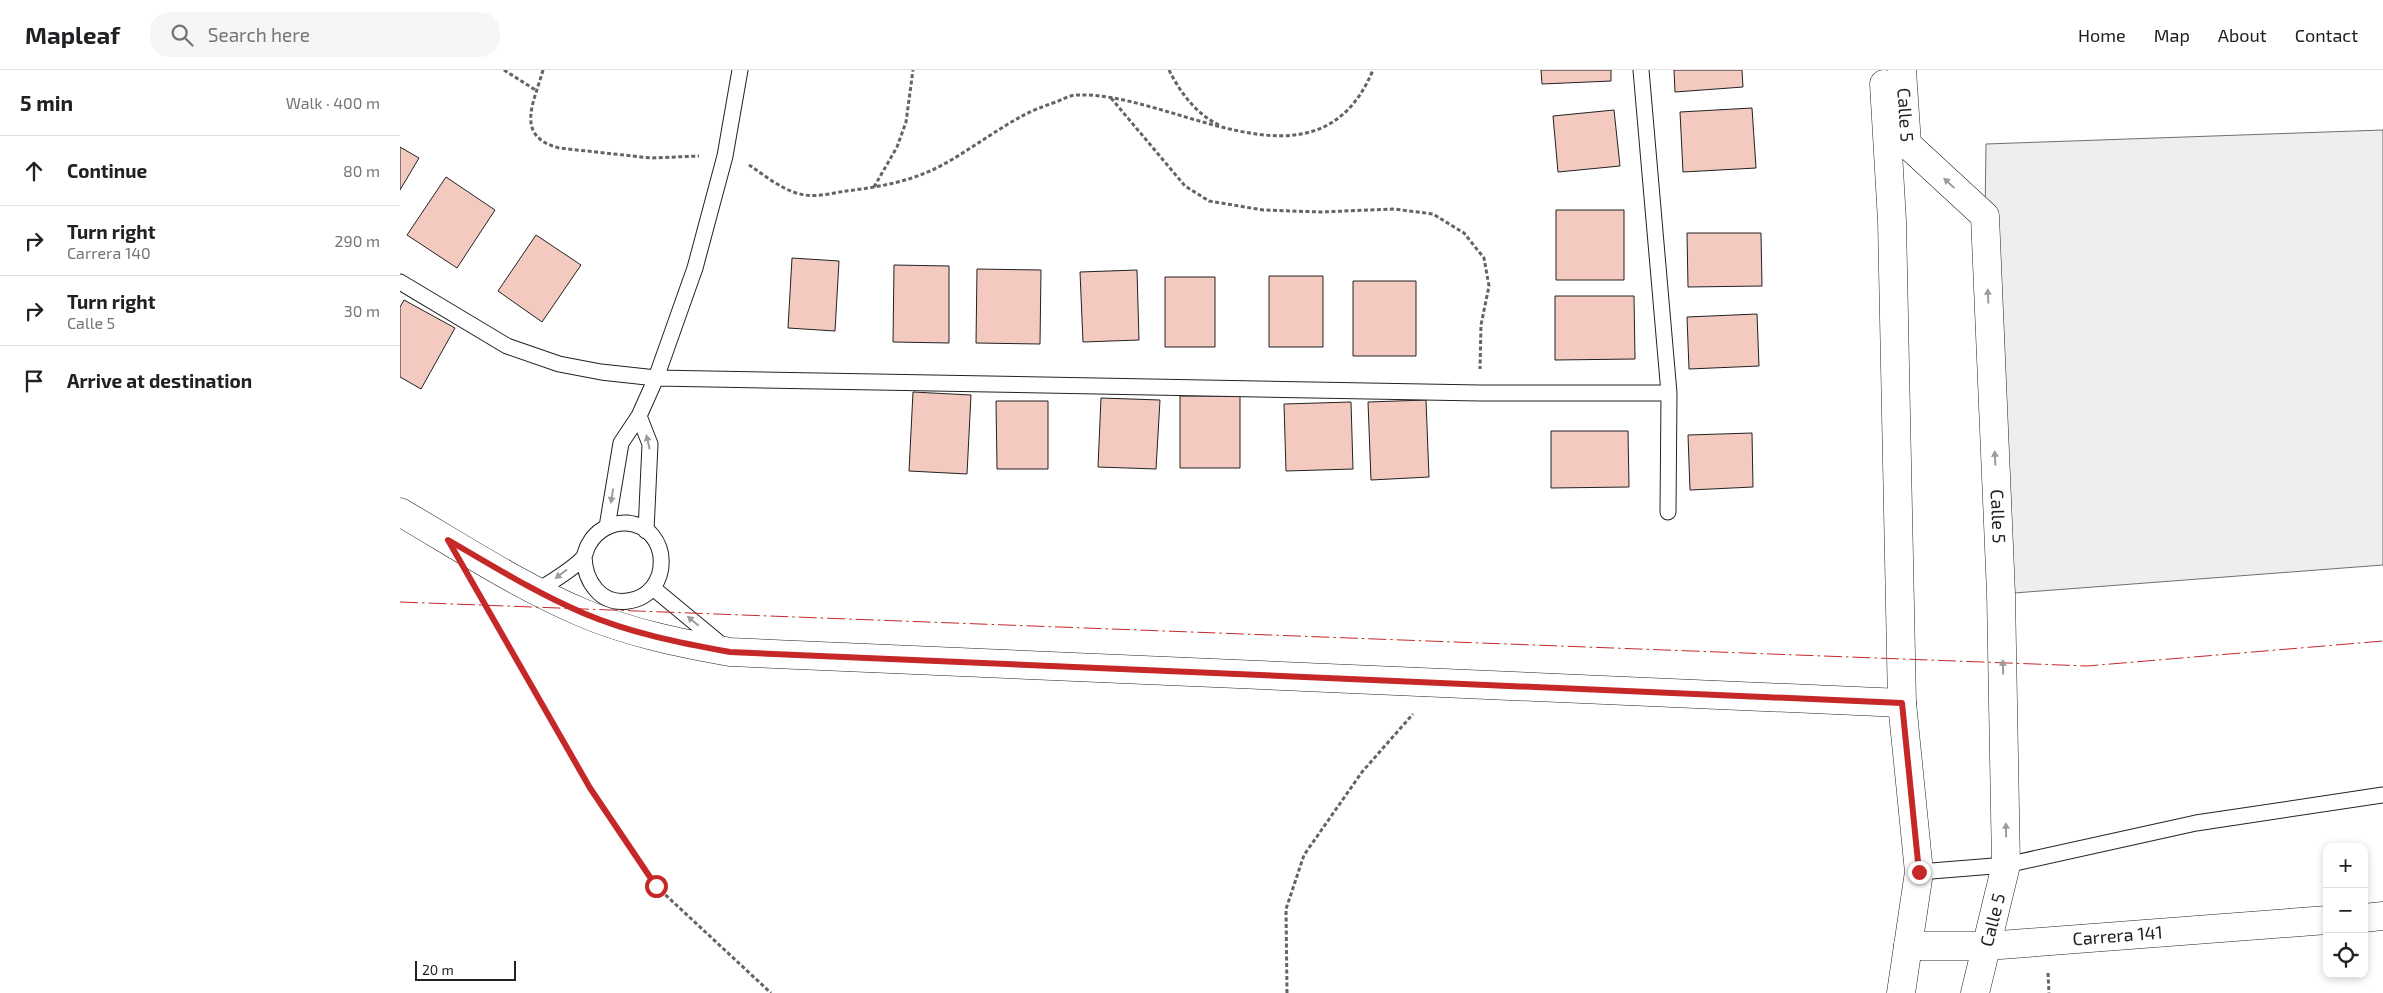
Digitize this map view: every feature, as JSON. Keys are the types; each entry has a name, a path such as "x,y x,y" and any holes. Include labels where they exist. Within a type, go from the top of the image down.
{"street":[{"name":"Calle 5","path":"1884,70 1892,221 1902,703 1919,872 1901,993"},
{"name":"Calle 5","path":"1902,70 1908,144 1984,216 2001,594 2006,865 1975,993"},
{"path":"400,512 537,592 584,613 631,630 681,644 730,652 1902,703"},
{"path":"2368,918 2383,916"},
{"name":"Carrera 141","path":"1908,946 1987,946 2323,920"}],"lane":[{"path":"607,526 621,443 639,416 656,378 695,268 725,156 740,70"},
{"path":"1641,70 1669,393 1668,512"},
{"path":"400,282 508,346 559,364 601,372 656,378 1480,393 1669,393"},
{"path":"639,416 650,444 646,531"},
{"path":"627,523 646,531 655,540 661,552 663,564 660,577 653,588 642,596 628,601 614,600 601,594 591,584 584,571 584,557 588,544 596,534 607,526 627,523"},
{"path":"537,592 584,557"},
{"path":"653,588 730,652"},
{"path":"1919,872 2006,865 2196,823 2383,795"}],"path":[{"path":"504,70 537,91"},
{"path":"543,70 530,114 531,128 545,144 559,148 652,158 725,156 746,163 783,188 805,195 828,194 874,187 920,176 955,158 1025,112 1076,95 1111,97 1229,130 1259,136 1284,136 1308,132 1324,126 1355,103 1366,88 1373,70"},
{"path":"874,187 897,148 906,122 913,70"},
{"path":"1169,70 1176,84 1197,110 1208,120 1229,130"},
{"path":"1111,97 1186,186 1209,201 1263,210 1321,212 1394,208 1433,214 1464,233 1484,258 1489,286 1482,325 1480,393"},
{"path":"478,591 590,788 656,886 771,993"},
{"path":"1287,993 1286,909 1304,855 1362,772 1442,682"}],"shaded area":[{"path":"2383,130 2383,565 2001,594 1985,216 1986,144"}],"building":[{"path":"1541,70 1611,70 1611,81 1542,84"},
{"path":"1674,70 1742,70 1743,87 1675,92"},
{"path":"1752,108 1756,168 1683,172 1680,112"},
{"path":"1614,110 1620,166 1558,172 1553,116"},
{"path":"400,147 419,158 400,190"},
{"path":"446,177 495,210 457,268 407,235"},
{"path":"1556,210 1624,210 1624,280 1556,280"},
{"path":"1687,233 1761,233 1762,286 1688,287"},
{"path":"536,235 581,265 542,322 498,291"},
{"path":"792,258 839,261 835,331 788,328"},
{"path":"894,265 949,266 949,343 893,342"},
{"path":"977,269 1041,270 1040,344 976,343"},
{"path":"1137,270 1139,340 1083,342 1080,272"},
{"path":"1269,276 1323,276 1323,347 1269,347"},
{"path":"1165,277 1215,277 1215,347 1165,347"},
{"path":"1353,281 1416,281 1416,356 1353,356"},
{"path":"1555,296 1634,296 1635,359 1555,360"},
{"path":"404,300 455,328 421,389 400,377 400,307"},
{"path":"1757,314 1759,366 1689,369 1687,317"},
{"path":"913,392 971,395 967,474 909,471"},
{"path":"1180,396 1240,396 1240,468 1180,468"},
{"path":"1101,398 1160,400 1156,469 1098,467"},
{"path":"1426,400 1429,477 1371,480 1368,402"},
{"path":"996,401 1048,401 1048,469 997,469"},
{"path":"1351,402 1353,469 1286,471 1284,404"},
{"path":"1551,431 1628,431 1629,487 1551,488"},
{"path":"1752,433 1753,487 1690,490 1688,435"}],"power":[{"path":"400,602 2087,666 2383,641"}],"route":[{"path":"656,886 590,788 448,540 537,592 584,613 631,630 681,644 730,652 1902,703 1919,872"}]}
